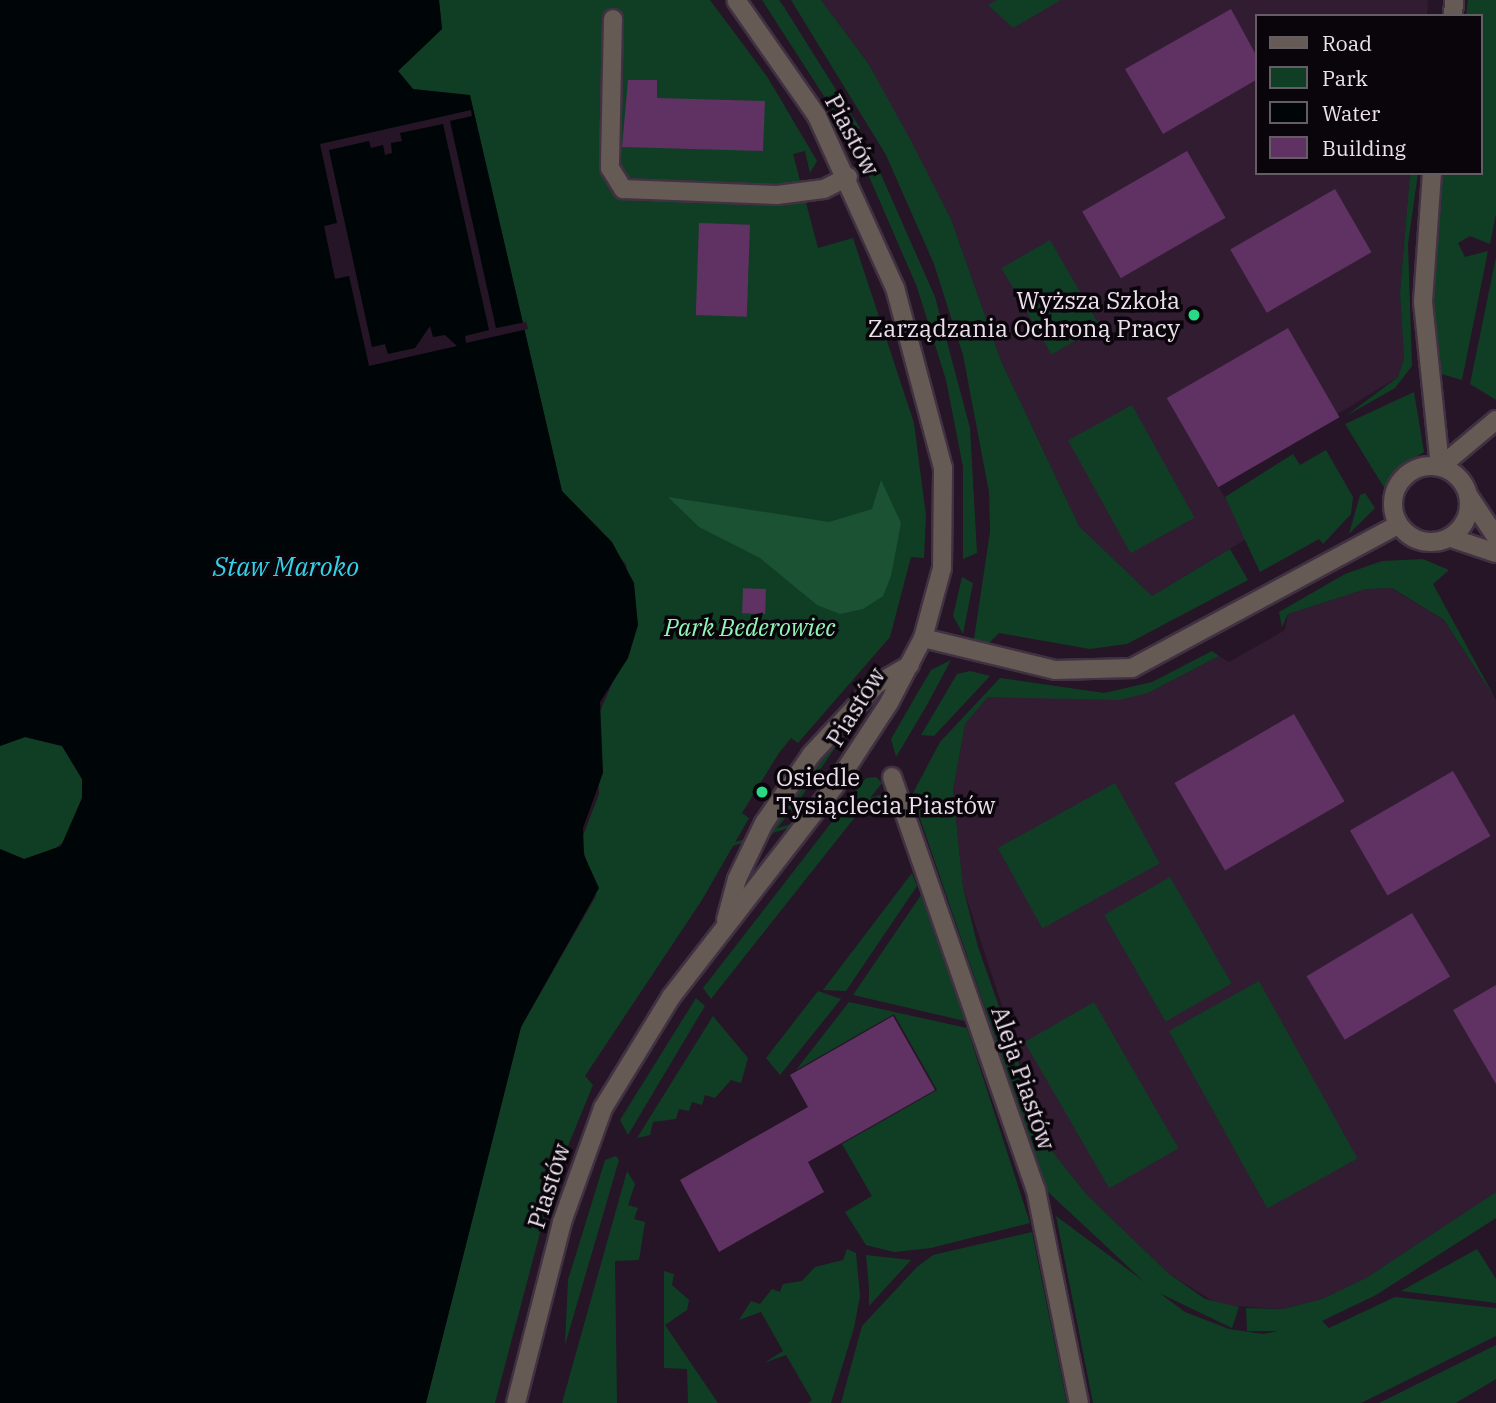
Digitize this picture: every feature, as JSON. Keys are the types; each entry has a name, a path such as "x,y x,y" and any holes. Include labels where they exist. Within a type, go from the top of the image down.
{"street":[{"name":"Piastów","path":"516,1403 562,1222 603,1108 671,997 834,787 911,664 923,638 942,568 943,468 911,334 848,177 817,116 736,0"},
{"path":"613,19 610,168 622,190 777,195 824,189 848,177"},
{"path":"1432,175 1423,302 1440,467"},
{"path":"1440,467 1455,449 1496,420"},
{"path":"1496,537 1458,477 1440,467 1415,469 1396,486 1392,510 1398,525 1420,542 1451,538 1496,553"},
{"path":"1451,538 1466,520 1468,495"},
{"path":"923,638 1055,670 1132,668 1398,525"},
{"path":"725,926 737,879 788,787 850,709 911,664"},
{"name":"Aleja Piastów","path":"892,777 1036,1190 1079,1403"}],"shaded area":[{"name":"Wyższa Szkoła Zarządzania Ochroną Pracy","path":"821,0 1428,0 1427,14 1254,14 1254,175 1410,175 1400,293 1404,359 1398,377 1219,487 1248,538 1152,596 1079,526 1001,361 951,219 868,63"},
{"path":"1391,588 1444,620 1496,700 1496,1192 1366,1278 1322,1299 1283,1309 1219,1305 1168,1273 1087,1195 1048,1146 963,887 953,791 965,724 988,697 1000,694 1148,693 1219,656 1229,662 1285,630 1288,614 1366,589"}],"green space":[{"name":"Park Bederowiec","path":"439,0 710,0 768,78 817,161 810,173 805,151 793,154 818,248 853,238 914,423 926,516 924,558 911,557 890,637 798,743 791,738 779,753 742,813 749,818 702,900 585,1076 593,1085 554,1180 495,1403 426,1403 521,1027 596,896 581,841 599,794 597,718 638,625 626,564 562,491 470,96 413,89 398,71 442,29"},
{"path":"762,0 779,0 860,128 849,135"},
{"path":"791,0 821,0 868,63 910,139 951,219 1001,361 1079,526 1152,596 1230,549 1248,580 1127,644 1090,649 999,633 989,643 974,639 990,532 989,492 963,355 934,264 886,155"},
{"path":"997,0 1061,0 1013,28 988,5"},
{"path":"1468,0 1496,0 1496,214 1490,244 1470,236 1458,243 1465,257 1488,251 1462,380 1438,373 1433,307 1443,175 1482,175 1482,14 1466,14"},
{"path":"868,145 935,297 970,428 977,553 963,559 963,467 946,380 917,287 858,151"},
{"path":"1410,175 1418,175 1408,244 1412,366 1395,388 1346,416 1398,377 1404,359 1400,293"},
{"path":"1050,240 1100,327 1052,355 1002,268"},
{"path":"1496,257 1496,400 1470,384"},
{"path":"1414,392 1424,452 1398,468 1385,489 1345,424"},
{"path":"1132,405 1195,518 1131,553 1068,440"},
{"path":"1326,450 1353,497 1351,514 1323,544 1319,539 1260,572 1225,497 1293,454 1300,465"},
{"path":"881,480 901,523 891,576 883,596 863,609 840,614 817,605 760,558 699,527 668,497 829,522 872,509"},
{"path":"1365,493 1375,508 1349,534 1360,495"},
{"path":"1423,559 1449,570 1433,584 1496,700 1444,620 1392,588 1366,589 1288,614 1282,627 1279,612 1345,574 1382,561"},
{"path":"962,577 973,583 963,634 953,616"},
{"path":"1212,651 1219,656 1148,693 1119,700 988,697 965,724 953,791 963,887 978,947 1048,1146 1087,1195 1168,1273 1205,1299 1239,1307 1232,1328 1153,1290 1048,1192 912,795 940,742 1000,678 1104,693 1152,682"},
{"path":"951,660 896,757 891,739 931,670"},
{"path":"970,671 990,676 934,736 921,735 957,674"},
{"path":"863,707 798,802 758,852 810,767"},
{"path":"25,737 62,746 82,779 82,798 71,836 44,857 24,859 0,849 0,746"},
{"path":"876,777 882,783 711,999 703,988 866,778"},
{"path":"1115,783 1160,863 1042,928 998,848"},
{"path":"886,793 887,796 628,880 627,877"},
{"path":"912,873 917,886 846,991 823,990"},
{"path":"1170,877 1232,984 1166,1022 1104,915"},
{"path":"921,895 965,1021 853,995"},
{"path":"1259,981 1357,1159 1267,1208 1169,1031"},
{"path":"818,991 841,999 780,1075 766,1058"},
{"path":"696,998 705,1006 628,1135 620,1120"},
{"path":"849,1002 967,1028 1030,1223 931,1248 894,1252 866,1245 845,1212 872,1196 842,1144 937,1090 894,1014 796,1070"},
{"path":"1094,1002 1178,1148 1109,1188 1025,1042"},
{"path":"713,1016 748,1058 741,1083 731,1080 715,1098 705,1095 702,1105 692,1102 689,1111 679,1109 676,1119 653,1122 650,1135 637,1138"},
{"path":"616,1156 619,1160 565,1345 568,1280 605,1160"},
{"path":"627,1171 635,1184 628,1205 638,1208 634,1219 645,1222 639,1260 615,1261 617,1403 562,1403"},
{"path":"1496,1192 1496,1218 1376,1295 1322,1321 1329,1328 1395,1297 1496,1308 1496,1336 1361,1403 1093,1403 1056,1216 1185,1312 1229,1329 1263,1334 1278,1331 1247,1331 1246,1308 1283,1309 1322,1299 1366,1278"},
{"path":"1032,1232 1067,1403 841,1403 862,1326 917,1267 933,1255"},
{"path":"847,1249 856,1253 860,1296 854,1328 831,1403 808,1403 812,1400 786,1355 764,1363 783,1351 761,1312 739,1320 751,1301 760,1304 772,1289 780,1292 783,1284 802,1281 815,1267 843,1260"},
{"path":"1477,1249 1496,1279 1496,1303 1401,1291"},
{"path":"866,1255 911,1260 869,1306 869,1287"},
{"path":"664,1271 674,1274 672,1285 689,1300 687,1310 665,1325 718,1403 688,1403 687,1369 664,1368"},
{"path":"1496,1345 1496,1379 1456,1403 1379,1403"}],"water":[{"name":"Staw Maroko","path":"0,0 439,0 442,29 398,71 413,89 470,95 562,491 612,542 634,583 638,625 628,658 600,702 603,773 583,828 584,855 599,888 521,1027 426,1403 0,1403 0,849 24,859 61,846 82,798 82,779 62,746 25,737 0,746"}],"pier":[{"path":"471,110 472,116 450,121 496,328 526,322 525,316 528,329 466,343 465,336 489,330 443,124 400,133 402,141 391,143 392,153 385,155 383,145 371,148 369,141 329,150 372,347 385,344 388,354 415,348 430,326 433,337 445,335 457,346 369,366 349,276 335,279 324,226 337,223 320,144"}],"building":[{"path":"1231,9 1254,51 1254,81 1163,134 1125,69"},
{"path":"628,80 657,80 657,98 765,101 763,151 622,147"},
{"path":"1187,151 1226,218 1121,278 1082,212"},
{"path":"1335,189 1372,252 1267,313 1230,250"},
{"path":"699,223 750,225 747,317 696,315"},
{"path":"1288,328 1340,417 1218,487 1167,398"},
{"path":"743,588 766,589 765,614 742,613"},
{"path":"1294,714 1344,801 1225,870 1174,783"},
{"path":"1453,771 1490,836 1387,895 1350,830"},
{"path":"1412,913 1450,976 1345,1040 1307,976"},
{"path":"1496,985 1496,1084 1453,1010"},
{"path":"893,1016 935,1090 808,1162 824,1192 719,1252 680,1180 808,1107 790,1075"}],"place":[{"name":"Wyższa Szkoła Zarządzania Ochroną Pracy","path":"1194,315"},
{"name":"Osiedle Tysiąclecia Piastów","path":"762,792"}]}
